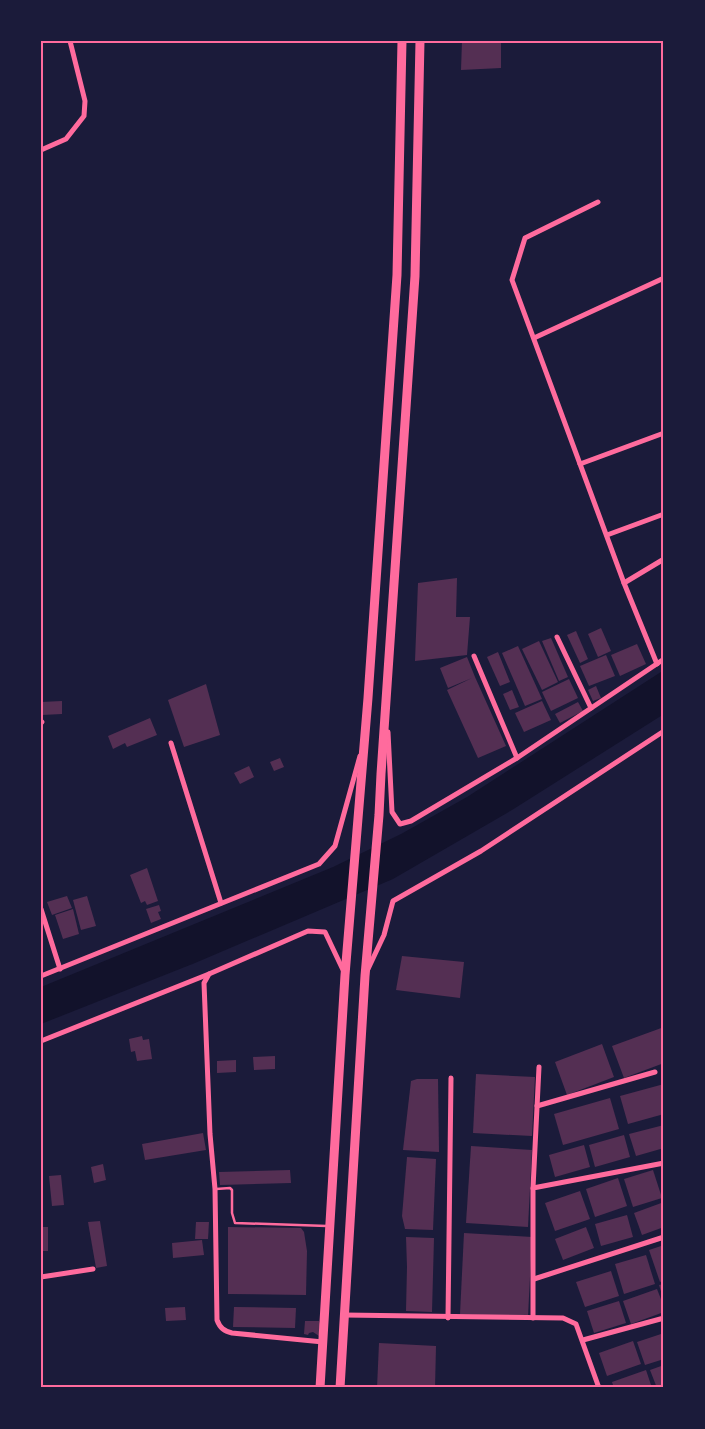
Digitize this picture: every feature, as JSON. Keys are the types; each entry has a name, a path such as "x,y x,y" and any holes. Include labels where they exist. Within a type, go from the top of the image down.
{"main road":[{"path":"320,1388 345,974 364,741 396,275 402,41"},
{"path":"340,1388 364,976 379,815 415,276 420,41"}],"street":[{"path":"41,150 66,138 84,116 85,101 70,41"},
{"path":"598,202 524,238 512,280 624,582 657,664"},
{"path":"534,338 664,278"},
{"path":"580,464 664,433"},
{"path":"607,535 664,514"},
{"path":"624,582 664,559"},
{"path":"557,637 591,708"},
{"path":"474,656 517,758"},
{"path":"386,699 392,812 400,824 412,821 517,758 664,659"},
{"path":"364,976 384,935 393,901 481,851 664,730"},
{"path":"41,976 319,864 335,846 364,741"},
{"path":"171,743 221,903"},
{"path":"41,909 60,968"},
{"path":"41,1042 209,974 308,930 325,932 345,974"},
{"path":"209,974 204,983 210,1134 215,1189 217,1320 225,1332 323,1342"},
{"path":"533,1318 532,1188 539,1068"},
{"path":"537,1106 655,1072"},
{"path":"448,1318 452,1078"},
{"path":"532,1188 664,1163"},
{"path":"534,1279 664,1238"},
{"path":"41,1277 93,1269"},
{"path":"344,1315 448,1318 564,1318 576,1324 599,1388"},
{"path":"583,1340 664,1318"}],"lane":[{"path":"215,1189 230,1188 232,1190 232,1213 235,1223 329,1226"}],"shaded area":[{"path":"664,670 664,714 512,810 393,879 195,963 41,1024 41,987 333,867 401,834 467,797"}],"building":[{"path":"462,41 501,41 501,68 461,70"},
{"path":"457,578 456,617 470,617 467,655 415,661 418,583"},
{"path":"601,628 611,651 598,657 588,634"},
{"path":"576,631 588,659 580,663 567,635"},
{"path":"551,638 568,677 559,681 542,641"},
{"path":"539,641 558,682 542,690 522,649"},
{"path":"637,644 646,664 620,676 611,655"},
{"path":"518,646 542,699 525,706 502,653"},
{"path":"498,652 510,682 500,686 487,657"},
{"path":"606,655 615,676 589,686 580,666"},
{"path":"467,657 506,746 478,758 447,690 472,678 448,688 440,668"},
{"path":"569,679 578,698 551,711 542,692"},
{"path":"206,684 220,735 184,747 168,700"},
{"path":"596,686 601,698 593,701 588,690"},
{"path":"512,690 519,707 510,710 503,694"},
{"path":"62,701 62,714 42,715 41,702"},
{"path":"542,701 551,720 524,732 515,713"},
{"path":"578,702 583,711 560,723 555,714"},
{"path":"150,718 157,735 127,747 125,743 113,749 108,736"},
{"path":"280,758 284,767 274,771 270,762"},
{"path":"249,766 254,777 240,784 234,773"},
{"path":"147,868 158,901 147,905 145,901 141,903 130,875"},
{"path":"67,896 72,908 52,915 47,902"},
{"path":"87,896 96,926 81,930 73,900"},
{"path":"159,905 161,911 158,912 161,919 151,923 146,909"},
{"path":"73,909 79,934 63,939 55,915"},
{"path":"402,956 464,962 460,998 396,990"},
{"path":"664,1027 664,1063 624,1078 612,1046"},
{"path":"142,1036 143,1040 149,1039 152,1059 137,1061 135,1051 131,1052 129,1039"},
{"path":"602,1044 614,1077 567,1095 555,1062"},
{"path":"275,1056 275,1069 254,1070 253,1057"},
{"path":"236,1060 236,1072 217,1073 217,1061"},
{"path":"476,1074 535,1077 532,1136 473,1133"},
{"path":"417,1079 438,1079 439,1152 403,1150 411,1081"},
{"path":"664,1084 664,1114 628,1124 620,1096"},
{"path":"610,1098 619,1129 563,1145 554,1114"},
{"path":"664,1125 664,1148 636,1156 629,1134"},
{"path":"203,1133 206,1150 145,1160 142,1144"},
{"path":"624,1135 630,1157 595,1167 589,1145"},
{"path":"584,1145 590,1167 555,1177 549,1155"},
{"path":"471,1146 532,1150 528,1227 466,1223"},
{"path":"407,1157 436,1159 433,1230 405,1229 402,1216"},
{"path":"103,1164 106,1180 94,1183 91,1167"},
{"path":"290,1170 291,1183 220,1185 219,1172"},
{"path":"653,1170 662,1198 633,1207 624,1179"},
{"path":"61,1175 64,1205 52,1206 49,1176"},
{"path":"618,1178 627,1206 595,1217 586,1189"},
{"path":"580,1191 590,1219 555,1231 545,1203"},
{"path":"664,1202 664,1227 642,1235 634,1213"},
{"path":"627,1215 633,1237 601,1246 595,1224"},
{"path":"100,1221 107,1266 96,1268 88,1222"},
{"path":"196,1222 209,1222 208,1239 195,1239"},
{"path":"41,1227 48,1227 48,1251 41,1251"},
{"path":"228,1227 301,1228 304,1232 307,1251 306,1295 228,1294"},
{"path":"586,1227 594,1248 563,1260 555,1239"},
{"path":"464,1233 532,1237 528,1317 460,1314"},
{"path":"406,1237 434,1238 432,1312 406,1311"},
{"path":"202,1240 204,1255 173,1258 172,1243"},
{"path":"664,1245 664,1280 660,1282 649,1250"},
{"path":"646,1255 655,1284 624,1294 615,1264"},
{"path":"611,1271 619,1296 585,1307 576,1282"},
{"path":"664,1284 664,1298 663,1298 659,1285"},
{"path":"657,1289 664,1312 631,1324 623,1301"},
{"path":"619,1301 626,1323 594,1333 587,1311"},
{"path":"185,1307 186,1320 166,1321 165,1308"},
{"path":"234,1307 296,1308 295,1328 233,1327"},
{"path":"305,1321 319,1321 321,1327 319,1328 319,1336 313,1332 308,1335 304,1334"},
{"path":"664,1333 664,1359 645,1365 637,1342"},
{"path":"633,1341 641,1364 607,1376 599,1353"},
{"path":"379,1343 436,1346 435,1388 377,1388"},
{"path":"664,1365 664,1388 657,1388 650,1370"},
{"path":"646,1370 652,1388 614,1388 612,1382"},
{"path":"162,1386 191,1386 191,1388 162,1388"}]}
